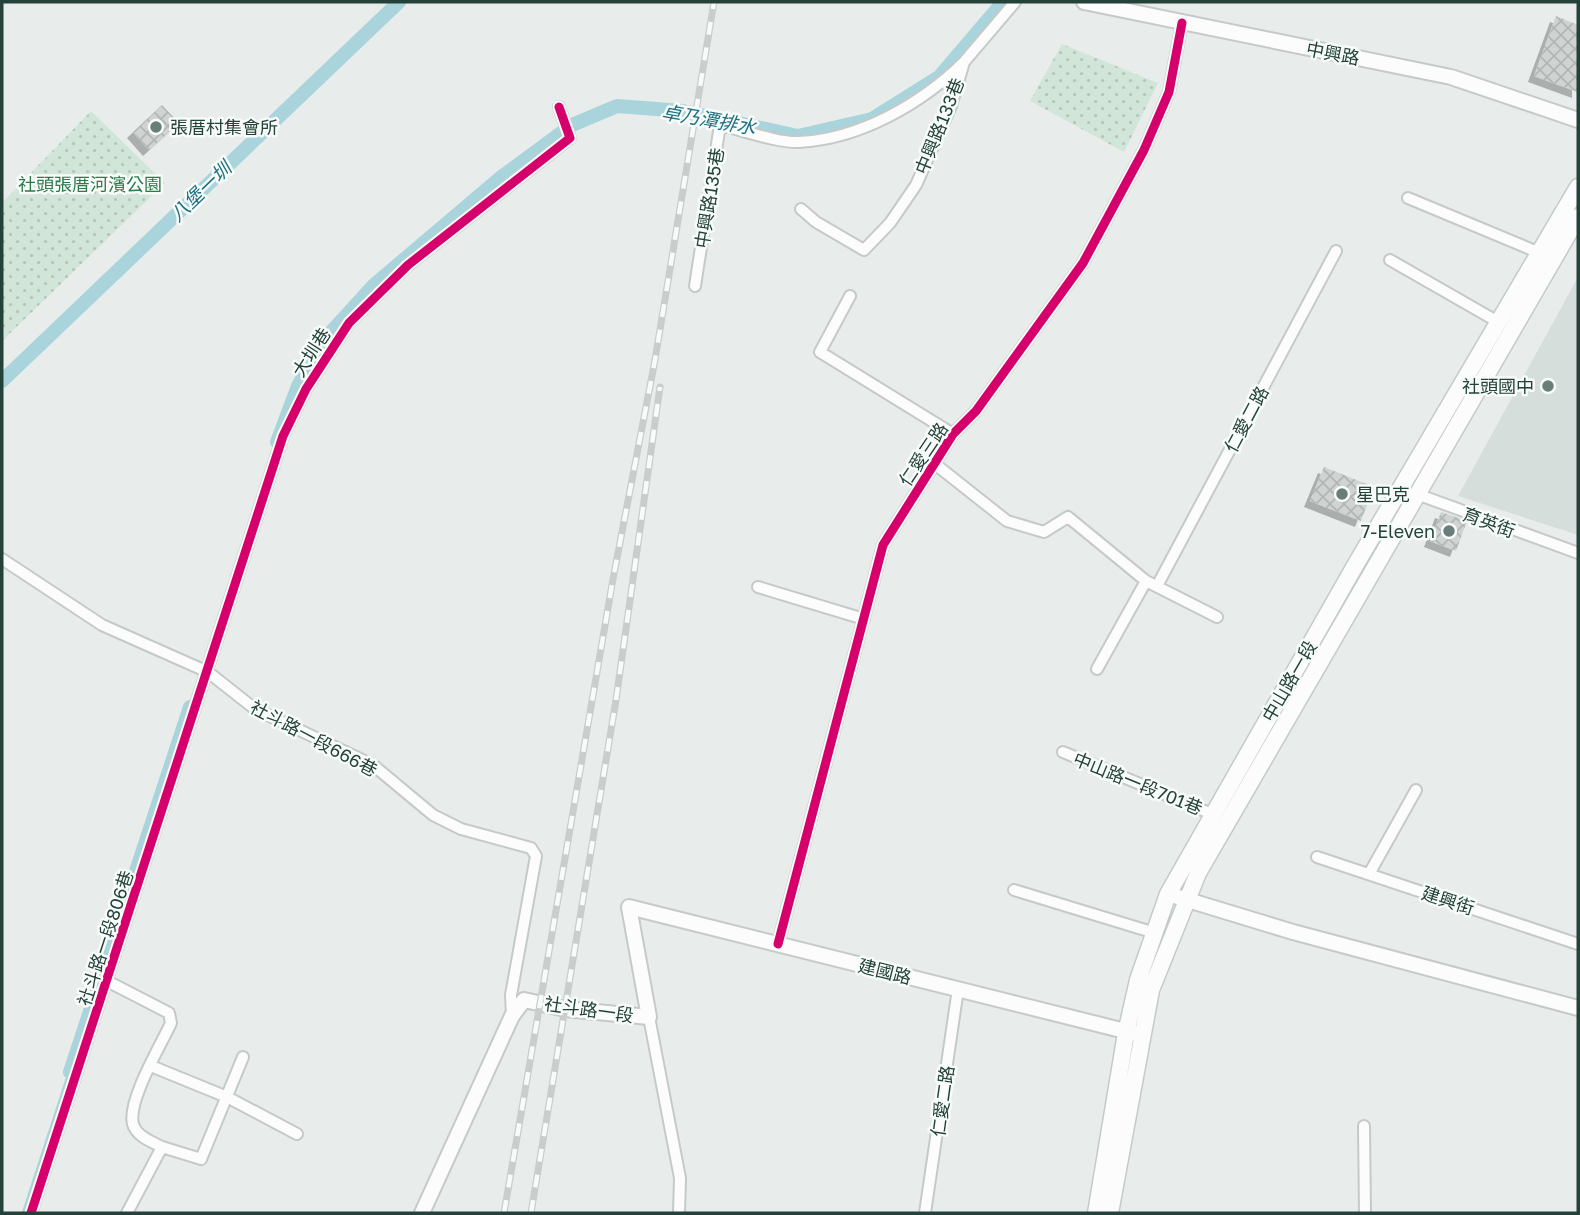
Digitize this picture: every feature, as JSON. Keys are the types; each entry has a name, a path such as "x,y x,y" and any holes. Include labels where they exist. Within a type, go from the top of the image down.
{"main road":[{"name":"中山路一段","path":"1096,1213 1134,1034 1198,873 1500,323 1578,187"},
{"name":"中山路一段","path":"1110,1213 1139,980 1168,894 1212,814 1578,217"}],"street":[{"name":"中興路133巷","path":"801,209 816,222 864,250 890,223 916,185 951,106 964,62 1015,2"},
{"name":"中興路","path":"1084,2 1451,77 1578,120"},
{"name":"仁愛三路","path":"778,944 884,545 953,434 976,411 1083,262 1144,150 1169,92 1182,23"},
{"name":"中興路135巷","path":"695,286 720,125 797,143 851,131 878,124 942,83 964,62"},
{"name":"大圳巷","path":"208,672 283,436 306,389 330,350 349,323 408,265 570,138 559,107"},
{"path":"1408,198 1540,253"},
{"name":"仁愛二路","path":"1157,586 1336,251"},
{"path":"1390,260 1500,323"},
{"path":"850,296 820,352 953,434"},
{"path":"935,464 1007,521 1044,532 1068,517 1146,581 1217,617"},
{"name":"育英街","path":"1409,491 1578,553"},
{"name":"社斗路一段666巷","path":"2,559 102,625 208,672 255,709 373,765 433,815 461,829 531,848 536,856 511,995 512,1016"},
{"path":"1097,669 1146,581"},
{"path":"758,587 864,619"},
{"name":"社斗路一段806巷","path":"31,1213 208,672"},
{"name":"中山路一段701巷","path":"1063,752 1212,814"},
{"path":"1369,874 1416,790"},
{"name":"建興街","path":"1317,857 1578,944"},
{"path":"1014,890 1154,933"},
{"path":"1168,894 1578,1008"},
{"name":"建國路","path":"649,1017 629,907 1134,1034"},
{"path":"107,981 169,1013 171,1023 138,1095 133,1125 141,1136 162,1147 201,1159 243,1057"},
{"name":"仁愛二路","path":"925,1213 958,989"},
{"name":"社斗路一段","path":"512,1016 524,1000 565,1009 649,1017 680,1178 679,1213"},
{"path":"422,1213 512,1016"},
{"path":"151,1066 227,1097 297,1134"},
{"path":"1364,1126 1365,1213"},
{"path":"127,1213 162,1147"}],"shaded area":[{"name":"社頭國中","path":"1578,277 1578,535 1458,496"}],"green space":[{"path":"1062,44 1158,83 1124,152 1030,101"},
{"name":"社頭張厝河濱公園","path":"91,111 165,183 2,341 2,203"}],"building":[{"path":"1556,16 1578,25 1578,92 1534,76"},
{"name":"張厝村集會所","path":"162,105 179,123 149,150 133,132"},
{"name":"星巴克","path":"1324,467 1374,487 1361,521 1310,501"},
{"name":"7-Eleven","path":"1441,512 1467,521 1456,551 1430,541"}],"waterway":[{"name":"八堡一圳","path":"2,381 399,2"},
{"name":"卓乃潭排水","path":"277,442 298,386 322,342 374,285 500,178 572,125 617,106 683,111 798,136 872,119 939,77 1003,2"},
{"name":"卓乃潭排水","path":"70,1072 190,707"},
{"name":"卓乃潭排水","path":"24,1213 70,1072"}],"railway":[{"path":"504,1213 613,579 655,360 714,2"},
{"path":"531,1213 616,700 660,387"}],"cycle path":[{"path":"778,944 883,545 953,434 976,411 1083,263 1144,150 1169,92 1182,23"},
{"path":"31,1213 283,436 306,389 349,323 408,265 570,138 559,107"}],"place":[{"name":"張厝村集會所","path":"156,127"},
{"name":"社頭國中","path":"1548,386"},
{"name":"星巴克","path":"1342,494"},
{"name":"7-Eleven","path":"1449,531"}]}
